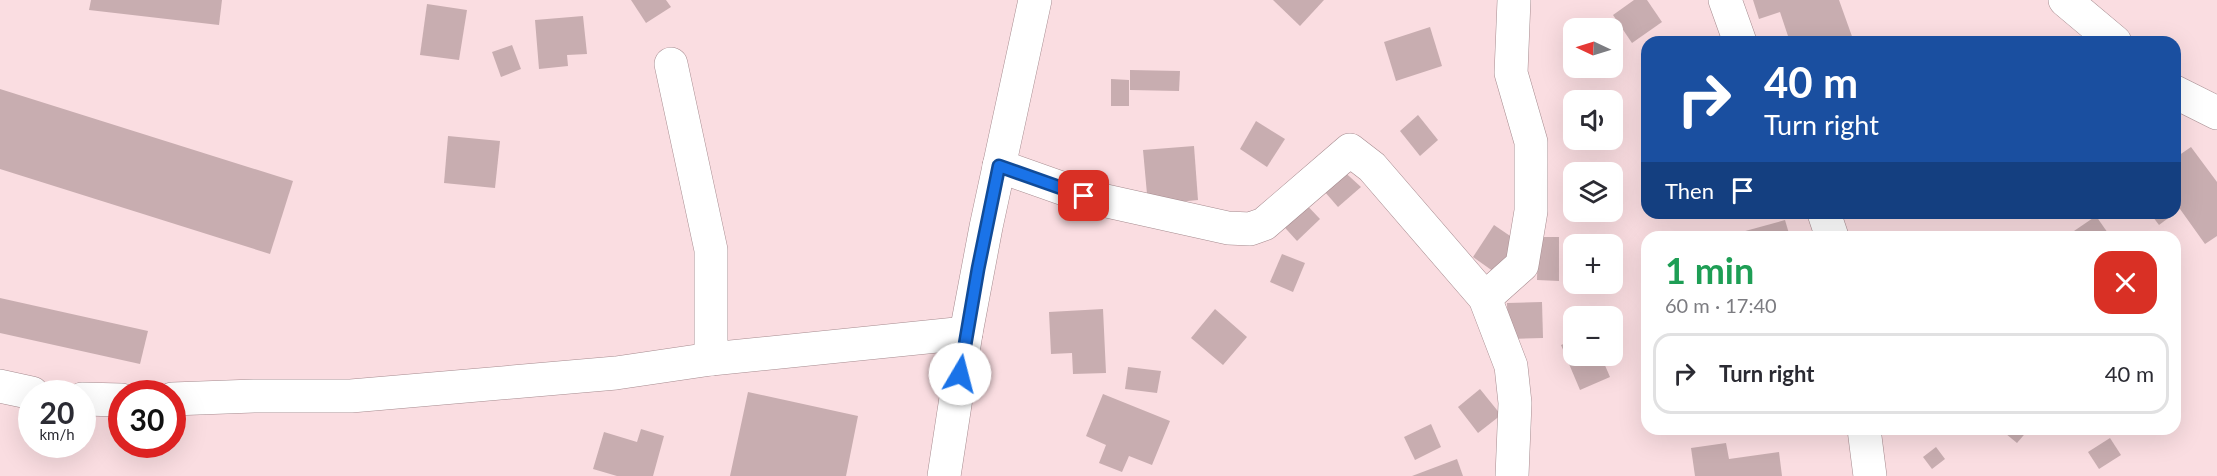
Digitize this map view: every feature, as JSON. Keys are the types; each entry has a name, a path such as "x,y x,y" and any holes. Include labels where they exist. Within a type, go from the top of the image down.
{"street":[{"path":"944,476 966,333 1035,0"},
{"path":"1485,298 1522,265 1531,211 1532,142 1511,73 1514,0"},
{"path":"1725,0 1738,36"},
{"path":"2065,0 2108,36"},
{"path":"671,64 711,250 711,359"},
{"path":"2181,95 2217,113"},
{"path":"999,166 1084,196 1228,228 1250,229 1264,224 1350,150 1372,167 1485,298 1511,366 1515,404 1512,476"},
{"path":"186,398 351,396 616,373 711,359 966,333"},
{"path":"0,386 18,390"},
{"path":"1865,435 1870,476"}],"building":[{"path":"91,0 222,0 219,25 89,10"},
{"path":"631,0 666,0 671,7 646,23"},
{"path":"1273,0 1324,0 1300,26"},
{"path":"1634,0 1647,0 1662,22 1632,43 1623,30 1623,18 1615,18 1613,15"},
{"path":"1753,0 1839,0 1852,36 1788,36 1780,12 1759,19"},
{"path":"427,4 467,10 459,60 420,55"},
{"path":"583,16 587,54 567,55 568,66 539,69 535,20"},
{"path":"1430,27 1442,66 1396,81 1384,42"},
{"path":"512,45 521,69 501,77 492,52"},
{"path":"1130,70 1180,71 1179,91 1130,90"},
{"path":"1111,79 1129,80 1129,106 1111,106"},
{"path":"0,89 293,181 270,254 0,169"},
{"path":"1418,115 1438,140 1420,156 1400,131"},
{"path":"1256,121 1285,139 1267,167 1240,149"},
{"path":"448,136 500,141 495,188 444,183"},
{"path":"1194,146 1198,200 1148,205 1143,150"},
{"path":"2191,147 2217,182 2217,236 2205,244 2181,210 2181,154"},
{"path":"1338,166 1361,187 1338,207 1318,184"},
{"path":"1301,199 1320,219 1297,241 1278,220"},
{"path":"2092,219 2098,219 2106,231 2074,231"},
{"path":"2154,219 2167,219 2159,225"},
{"path":"1785,220 1788,231 1745,231"},
{"path":"1494,225 1519,242 1497,274 1473,257"},
{"path":"1538,237 1559,237 1559,281 1537,280"},
{"path":"1282,254 1305,263 1293,292 1270,282"},
{"path":"0,298 148,331 140,364 0,333"},
{"path":"1542,302 1543,338 1508,339 1507,303"},
{"path":"1103,309 1106,373 1073,374 1072,353 1051,354 1049,312"},
{"path":"1215,309 1247,337 1223,365 1191,338"},
{"path":"1570,366 1605,366 1610,377 1580,390"},
{"path":"1128,367 1161,371 1157,393 1125,389"},
{"path":"1480,389 1501,415 1478,433 1458,407"},
{"path":"748,392 858,416 846,476 730,476"},
{"path":"1103,394 1170,421 1152,465 1129,456 1122,472 1099,463 1106,445 1086,436"},
{"path":"1431,424 1441,447 1415,460 1404,437"},
{"path":"641,429 664,436 653,476 617,476 593,469 604,432 637,442"},
{"path":"2007,435 2024,435 2017,443"},
{"path":"2110,438 2121,455 2099,469 2088,452"},
{"path":"1726,443 1729,459 1779,452 1782,476 1695,476 1691,448"},
{"path":"1936,447 1945,459 1932,469 1923,457"},
{"path":"1457,459 1463,476 1412,476"}],"route":[{"path":"960,374 999,166 1084,196"}]}
